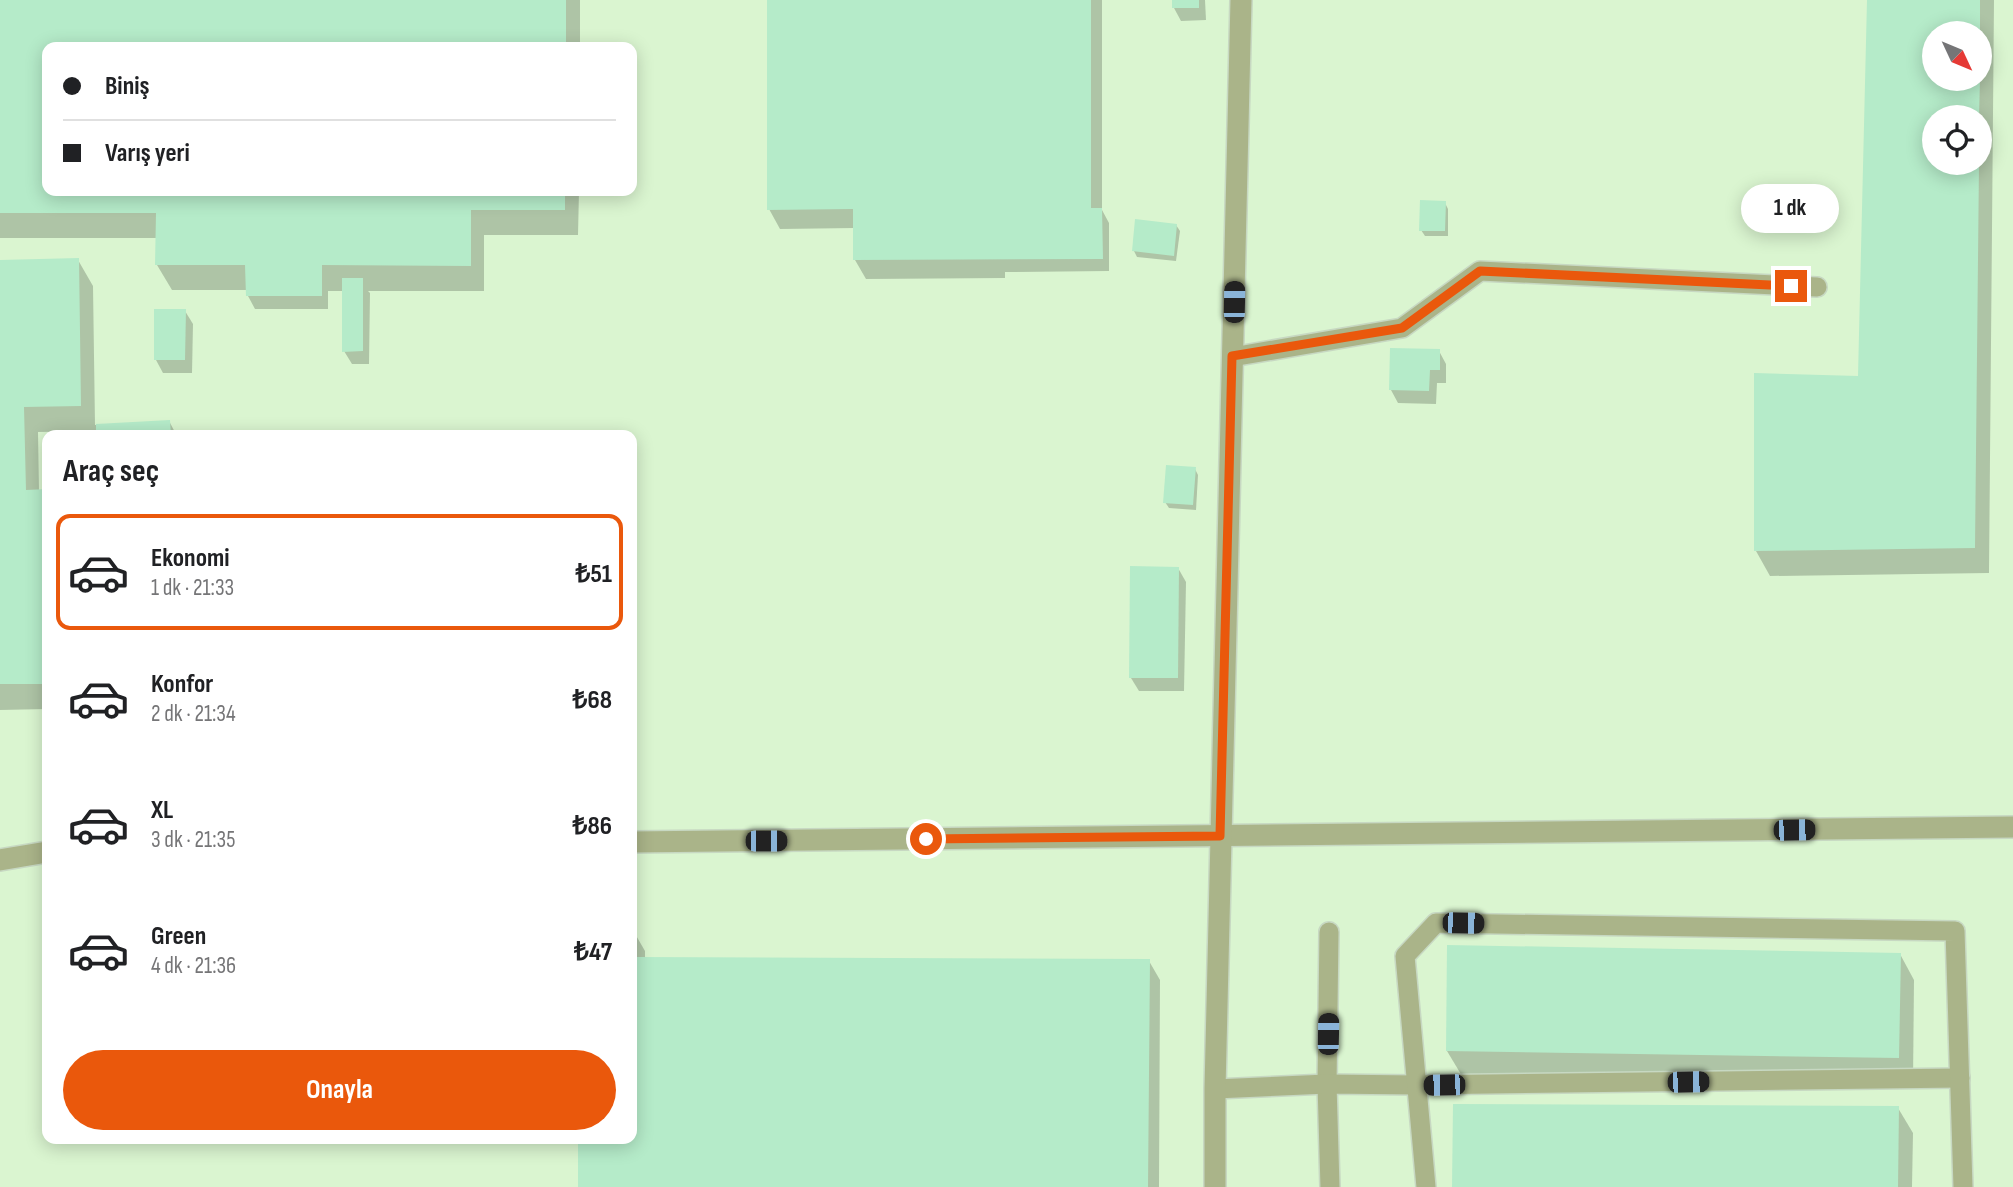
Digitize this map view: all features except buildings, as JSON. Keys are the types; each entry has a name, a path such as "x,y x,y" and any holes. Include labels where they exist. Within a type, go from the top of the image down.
{"street":[{"path":"1215,1187 1220,836 1241,0"},
{"path":"637,842 2013,827"},
{"path":"0,860 42,853"}],"lane":[{"path":"1232,356 1402,328 1480,271 1817,287"},
{"path":"1426,1187 1405,956 1436,923 1955,931 1964,1187"},
{"path":"1329,932 1326,1084 1330,1187"},
{"path":"1215,1090 1326,1084 1960,1078"}],"shaded area":[{"path":"0,0 2013,0 2013,1187 0,1187"}],"route":[{"path":"926,839 1220,836 1232,356 1402,328 1480,271 1791,286"}]}
